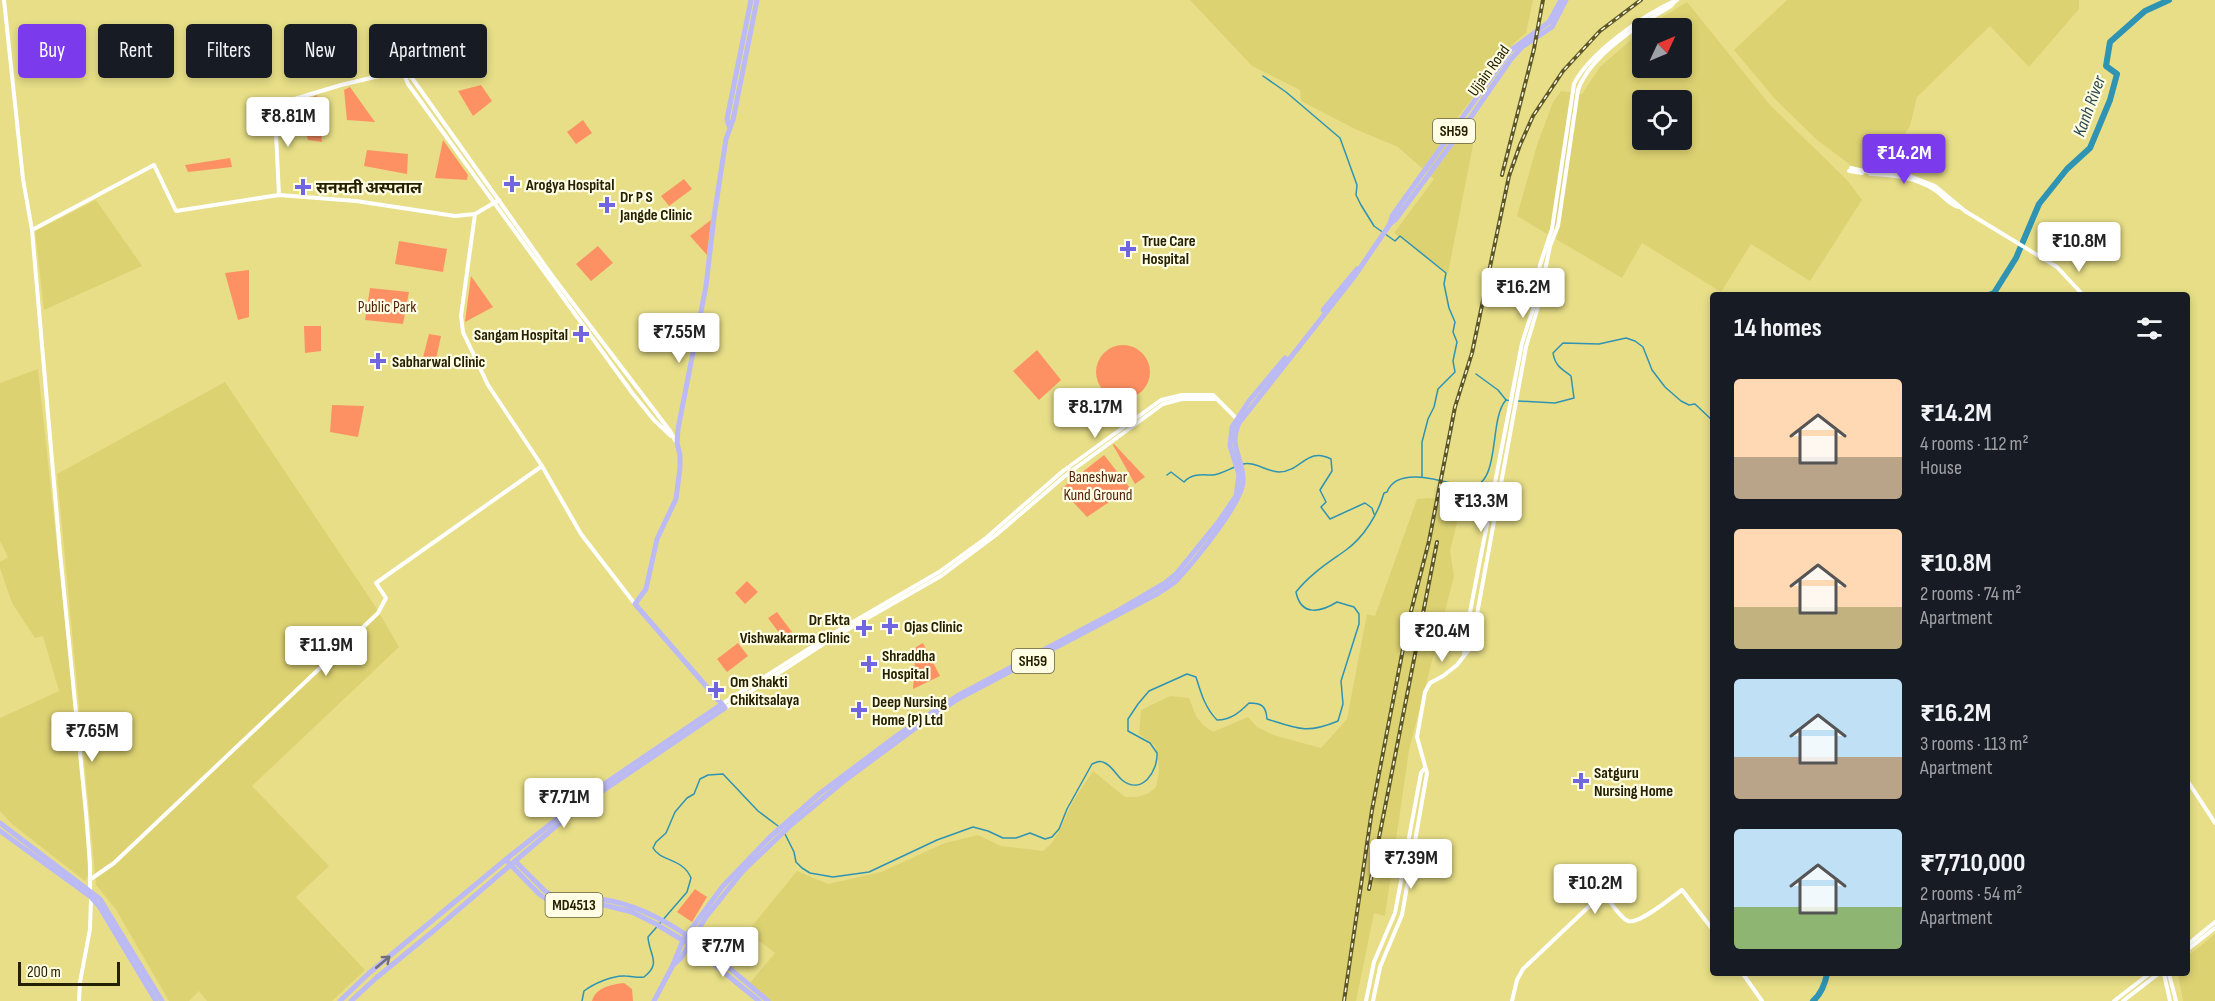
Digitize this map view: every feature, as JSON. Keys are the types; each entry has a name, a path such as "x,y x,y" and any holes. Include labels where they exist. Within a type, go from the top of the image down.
{"main road":[{"path":"729,126 727,119 751,0"},
{"path":"724,706 635,604 646,589 657,539 675,501 680,468 678,429 706,286 729,126 733,120 757,0"},
{"name":"SH59","path":"688,939 735,879 778,833 895,742 958,699 1172,584 1232,510 1242,491 1234,438 1238,421 1354,278 1510,51 1549,22 1561,0"},
{"name":"Ujjain Road","path":"1398,212 1458,135 1511,59 1522,47 1552,27 1566,0"},
{"path":"340,1001 368,974 508,858 601,785 724,706"},
{"path":"351,1001 576,809 724,706"},
{"path":"0,823 90,890 105,906 162,1001"},
{"path":"0,831 91,897 99,906 156,1001"},
{"name":"MD4513","path":"508,858 559,901 582,897 627,904 688,939"},
{"path":"654,1001 673,966 681,958 688,939"},
{"path":"688,939 759,1001"},
{"path":"688,939 768,1001"}],"street":[{"path":"4,0 22,171 32,230 60,552 86,813 91,897 90,929 80,982 79,1001"},
{"path":"1464,654 1465,638 1522,343 1533,309 1540,265 1552,229 1574,84 1585,69 1626,30 1655,10 1676,1"},
{"path":"1373,1001 1380,967 1402,915 1427,774 1417,737 1426,688 1457,665 1471,647 1526,346 1538,310 1550,246 1558,226 1580,84 1603,55 1623,37 1676,1"},
{"path":"279,195 276,134 268,107 371,78"},
{"path":"406,78 494,204 633,394 677,443"},
{"path":"412,78 623,371 670,431 671,436"},
{"path":"32,230 154,165 176,211 279,195 356,201 455,216 475,214 499,200"},
{"path":"1850,170 1909,178 1934,189 1954,206 2057,267 2080,292"},
{"path":"475,214 461,316 463,330 488,385 542,466 581,534 635,604"},
{"path":"724,706 850,622 929,579 987,539 1063,471 1161,400 1182,395 1215,397 1238,421"},
{"path":"90,879 114,863 378,613 386,598 376,583 542,466"},
{"path":"1366,1001 1374,962 1395,914 1421,773 1424,768"},
{"path":"2190,785 2215,823"},
{"path":"1512,1001 1517,980 1523,969 1601,895 1605,895 1626,920 1632,921 1642,918 1682,890 1710,926"},
{"path":"2190,943 2215,922"},
{"path":"2190,948 2215,928"},
{"path":"1744,976 1762,1001"},
{"path":"2114,1001 2147,976"},
{"path":"2123,1001 2155,976"},
{"path":"2164,976 2170,1001"},
{"path":"2170,976 2176,1001"}],"shaded area":[{"path":"1190,0 1533,0 1526,33 1514,43 1458,117 1473,145 1448,273 1394,233 1434,179 1398,147 1355,129 1301,101 1300,90 1252,66"},
{"path":"1787,0 2079,0 2079,9 2029,67 1990,26 1917,97 1910,126 1881,170 1876,170 1856,169 1817,140 1775,99 1734,50"},
{"path":"1687,2 1770,105 1847,180 1862,200 1810,281 1751,244 1721,292 1642,243 1622,278 1517,216 1537,145 1553,102 1561,91 1582,94 1600,67 1632,39 1632,78 1692,78 1692,18 1661,18"},
{"path":"96,200 142,266 44,310 35,231"},
{"path":"38,369 85,807 88,876 85,881 12,824 0,811 0,718 59,691 43,636 35,638 12,603 0,568 0,562 8,557 0,541 0,383"},
{"path":"225,382 377,609 399,647 252,786 329,866 296,897 365,970 332,1001 207,1001 199,991 189,1001 169,1001 115,908 96,885 57,474"},
{"path":"1417,499 1449,501 1461,506 1450,551 1454,576 1409,750 1385,916 1374,913 1356,1001 769,1001 749,984 775,953 747,932 797,871 828,884 881,872 945,843 978,835 1001,846 1043,851 1058,833 1073,801 1093,771 1125,797 1137,797 1149,793 1156,787 1159,773 1158,758 1155,746 1139,734 1141,710 1170,696 1189,698 1196,716 1213,732 1248,717 1257,727 1273,735 1321,748 1347,719 1367,614 1375,616"},
{"path":"2215,934 2215,1001 2183,1001 2178,976 2190,976 2190,955"}],"green space":[{"path":"481,85 492,101 473,116 458,91"},
{"path":"350,87 375,122 347,120 344,90"},
{"path":"317,95 322,142 308,140 298,103"},
{"path":"583,120 592,133 576,144 567,132"},
{"path":"443,140 468,175 467,180 435,178"},
{"path":"367,150 408,154 407,174 364,166"},
{"path":"230,158 232,167 188,172 185,165"},
{"path":"684,179 692,189 669,206 661,196"},
{"path":"711,220 707,255 690,236"},
{"name":"Public Park","path":"399,241 447,249 443,272 395,264"},
{"path":"598,246 613,263 591,281 576,264"},
{"path":"249,270 249,317 238,320 225,273"},
{"name":"Public Park","path":"471,276 493,307 465,322"},
{"name":"Public Park","path":"370,288 409,292 403,324 365,320"},
{"path":"304,326 321,326 321,351 305,353"},
{"name":"Public Park","path":"429,334 441,336 435,364 422,361"},
{"path":"1118,345 1128,345 1138,349 1146,357 1150,372 1146,387 1138,395 1128,399 1118,399 1108,395 1100,387 1096,377 1096,367 1100,357 1108,349"},
{"path":"1037,350 1061,380 1039,400 1013,371"},
{"path":"332,405 364,406 358,437 330,432"},
{"path":"1114,444 1145,477 1135,484"},
{"name":"Baneshwar Kund Ground","path":"1104,455 1130,488 1087,517 1061,489"},
{"path":"747,581 758,592 745,604 735,593"},
{"path":"777,612 792,632 783,638 768,618"},
{"path":"738,643 748,656 727,672 717,659"},
{"path":"923,643 940,676 913,689 916,647"},
{"path":"1580,875 1593,889 1581,901 1567,888"},
{"path":"695,889 707,897 692,922 677,912"},
{"path":"624,983 632,989 633,1001 592,1001 600,990"}],"waterway":[{"name":"Kanh River","path":"1995,292 2016,258 2039,204 2067,169 2090,148 2110,100 2117,74 2106,66 2110,42 2145,11 2169,0"},
{"path":"1263,76 1286,92 1340,138 1357,185 1356,195 1374,226 1395,241 1400,236 1446,273 1444,284 1449,308 1455,322 1453,332 1457,342 1453,361 1455,372 1438,389 1434,407 1428,419 1422,442 1422,477"},
{"path":"1518,401 1555,403 1574,398 1571,376 1557,364 1553,353 1563,343 1599,344 1626,338 1643,347 1652,370 1665,387 1681,401 1689,405 1695,404 1710,418"},
{"path":"1476,374 1498,390 1506,400"},
{"path":"785,834 796,862 802,868 810,873 833,877 869,872 937,840 973,827 1003,838 1016,838 1030,833 1045,839 1052,837 1059,829 1067,809 1092,764 1100,761 1105,763 1129,784 1142,783 1152,774 1157,753 1150,743 1128,731 1128,719 1149,691 1187,674 1196,677 1206,705 1217,720 1231,717 1249,703 1262,706 1266,711 1267,719 1302,729 1318,728 1338,721 1343,704 1341,681 1359,624 1359,614 1354,607 1337,602 1318,610 1307,609 1302,606 1296,592 1313,574 1359,539 1374,517 1384,493 1401,479 1424,478 1470,488 1480,484 1487,475 1491,463 1501,409 1506,400 1511,401"},
{"path":"1243,464 1248,463 1279,472 1287,471 1310,457 1323,456 1331,459 1332,471 1320,490 1326,502 1321,507 1330,519 1365,503 1372,508 1374,514"},
{"path":"1167,475 1171,472 1184,482 1194,476 1215,475 1235,467"},
{"path":"582,1001 584,991 598,983 620,976 644,977 652,967 653,959 648,937 687,892 691,878 678,863 661,856 653,848 666,833 675,812 687,798 694,794 700,779 708,775 723,774 758,811 778,826"},
{"name":"Kanh River","path":"1813,1001 1822,989 1826,976"}],"railway":[{"path":"1502,175 1534,49 1543,0"},
{"path":"1344,1001 1372,810 1408,623 1429,541 1455,407 1472,353 1509,176 1533,116 1563,71 1600,31 1641,0"},
{"path":"1369,889 1437,542"}],"place":[{"name":"Arogya Hospital","path":"512,184"},
{"name":"सनमती अस्पताल","path":"303,187"},
{"name":"Dr P S Jangde Clinic","path":"607,205"},
{"name":"True Care Hospital","path":"1128,249"},
{"name":"Sangam Hospital","path":"581,334"},
{"name":"Sabharwal Clinic","path":"378,361"},
{"name":"Ojas Clinic","path":"890,626"},
{"name":"Dr Ekta Vishwakarma Clinic","path":"864,628"},
{"name":"Shraddha Hospital","path":"869,664"},
{"name":"Om Shakti Chikitsalaya","path":"716,690"},
{"name":"Deep Nursing Home (P) Ltd","path":"859,710"},
{"name":"Satguru Nursing Home","path":"1581,781"}]}
